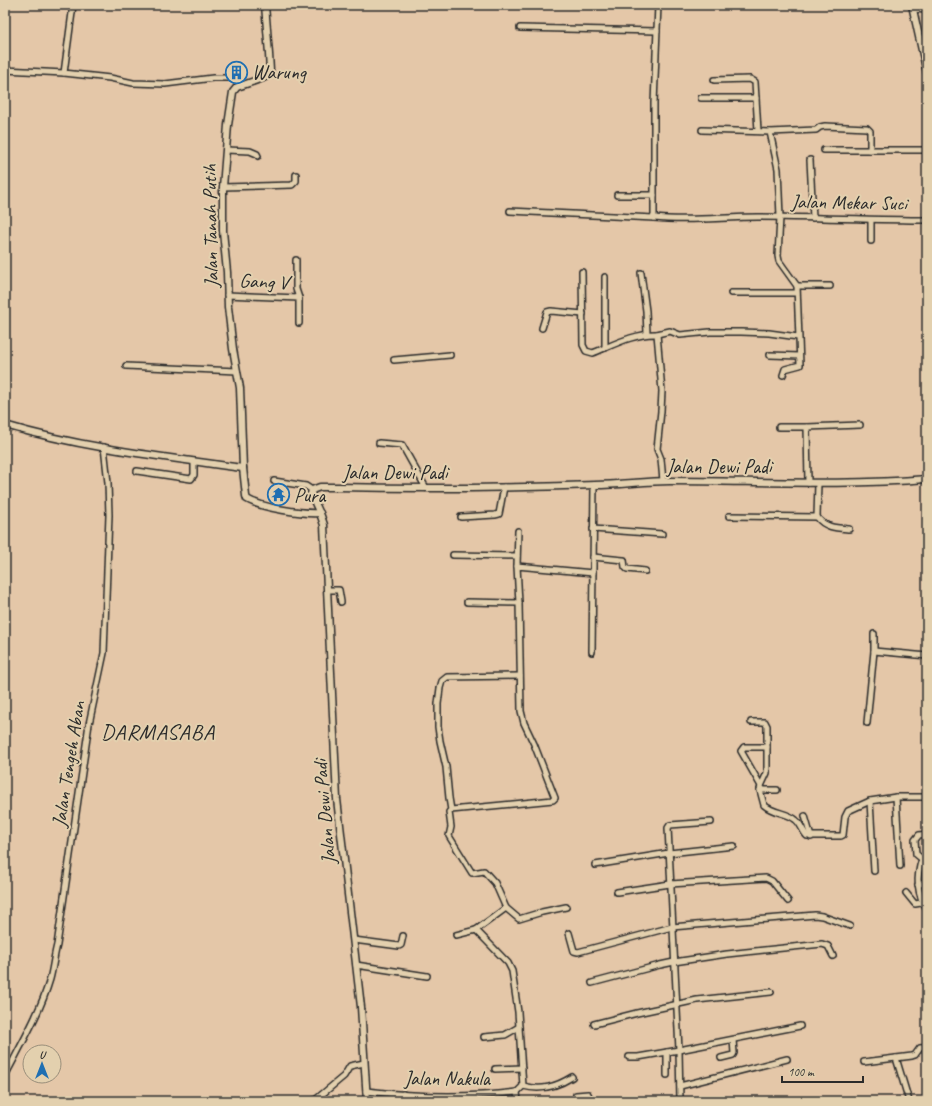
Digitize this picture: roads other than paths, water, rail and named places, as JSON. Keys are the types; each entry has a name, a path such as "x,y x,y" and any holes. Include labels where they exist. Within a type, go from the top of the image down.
{"street":[{"path":"64,73 73,5"},
{"path":"5,70 64,73 110,78 133,83 165,84 214,78 234,78 243,85 260,80 267,76 270,72 265,5"},
{"path":"654,218 654,103 658,5"},
{"path":"927,10 913,7 927,72"},
{"path":"520,28 657,31"},
{"path":"714,80 752,80 755,82 758,131"},
{"name":"Jalan Tanah Putih","path":"243,85 235,90 232,96 223,187 223,231 227,272 229,323 242,399 243,468 247,499 252,502 280,509 320,513"},
{"path":"701,98 756,98"},
{"path":"702,130 770,132 816,130 825,126 867,128 870,131 870,150"},
{"name":"Jalan Mekar Suci","path":"770,132 778,169 780,217 927,220"},
{"path":"226,150 250,151 258,156"},
{"path":"824,150 927,150"},
{"path":"810,160 813,218"},
{"path":"223,187 292,186 296,181 296,175"},
{"path":"617,195 654,195"},
{"path":"510,211 690,220 731,217 780,217 778,256 779,261 797,286 796,293 800,356 799,366 785,369 783,375"},
{"path":"871,220 871,241"},
{"path":"296,260 296,289 299,298"},
{"path":"582,272 584,345 585,350 589,353 593,353 647,333 657,334 670,331 677,335 710,332 769,333 798,337"},
{"path":"641,274 646,311 647,333"},
{"path":"605,277 605,348"},
{"path":"797,286 830,286"},
{"path":"731,293 796,293"},
{"name":"Gang V","path":"227,295 299,298 299,324"},
{"path":"542,328 548,312 583,314"},
{"path":"657,334 662,391 657,449 666,481"},
{"path":"394,360 450,354"},
{"path":"770,355 800,356"},
{"path":"126,366 237,371"},
{"path":"5,425 44,436 104,447 194,462 243,468"},
{"path":"779,427 860,425"},
{"path":"807,427 808,483"},
{"path":"379,443 402,445 425,488"},
{"name":"Jalan Tengeh Aban","path":"5,1076 36,1015 49,979 58,939 89,724 104,653 109,515 108,483 104,447"},
{"path":"137,471 191,479 194,475 194,462"},
{"name":"Jalan Dewi Padi","path":"367,1101 361,1006 337,799 324,527 320,513 311,494 312,490 320,487 504,487 594,485 666,481 818,483 927,479"},
{"path":"274,481 306,486 312,490"},
{"path":"817,518 818,483"},
{"path":"592,652 594,485"},
{"path":"461,517 499,514 504,487"},
{"path":"730,516 817,518 824,525 849,530"},
{"path":"593,529 662,534"},
{"path":"451,810 553,800 555,798 524,723 521,711 517,566 518,531"},
{"path":"453,555 517,556"},
{"path":"593,557 624,560 625,567 627,569 645,571"},
{"path":"517,566 593,573"},
{"path":"327,590 339,590 341,602"},
{"path":"467,602 519,603"},
{"path":"867,723 874,651 874,634"},
{"path":"874,651 927,656"},
{"path":"520,676 447,677 441,682 438,704 438,727 446,768 451,810 449,812 451,827 449,836 472,873 481,871 485,872 492,879 506,908 519,919 566,907"},
{"path":"751,722 766,723 767,773 761,788"},
{"path":"767,747 744,746 741,751 741,754 761,788 764,805 774,812 798,821 806,835 812,837 844,835 846,814 848,811 870,801 896,797 927,797"},
{"path":"761,788 777,790"},
{"path":"896,797 900,866"},
{"path":"870,801 874,871"},
{"path":"805,816 812,837"},
{"path":"680,1101 679,1050 668,826 711,822"},
{"path":"927,834 918,835 915,840 916,854 925,858 919,872 918,885 927,910"},
{"path":"595,865 669,853 734,846"},
{"path":"617,892 670,884 766,878 772,881 788,901"},
{"path":"918,885 927,882"},
{"path":"906,893 915,904 925,903"},
{"path":"456,935 478,928 506,908"},
{"path":"569,933 574,951 578,952 672,927 814,915 822,916 850,926"},
{"path":"478,928 510,966 519,1027 522,1068 523,1086 517,1092"},
{"path":"354,940 399,946 401,945 404,936"},
{"path":"592,983 660,964 727,954 822,944 828,946 833,956"},
{"path":"356,965 427,976"},
{"path":"594,1024 697,1000 771,992"},
{"path":"629,1057 638,1057 679,1050 800,1026"},
{"path":"484,1037 505,1035 519,1027"},
{"path":"721,1058 733,1055 733,1040"},
{"path":"864,1062 914,1056 920,1048 927,1047"},
{"path":"666,1052 667,1074"},
{"path":"896,1058 909,1101"},
{"path":"680,1086 787,1059"},
{"path":"314,1101 342,1077 350,1066 364,1063"},
{"path":"494,1069 522,1068"},
{"path":"523,1086 535,1089 549,1087 560,1084 572,1077"},
{"name":"Jalan Nakula","path":"366,1091 429,1098 448,1098 517,1092 518,1101"},
{"path":"403,1094 403,1101"},
{"path":"576,1095 588,1094 591,1101"}],"place":[{"name":"Warung","path":"236,72"},
{"name":"Pura","path":"279,495"}],"district":[{"name":"DARMASABA","path":"158,731"}]}
